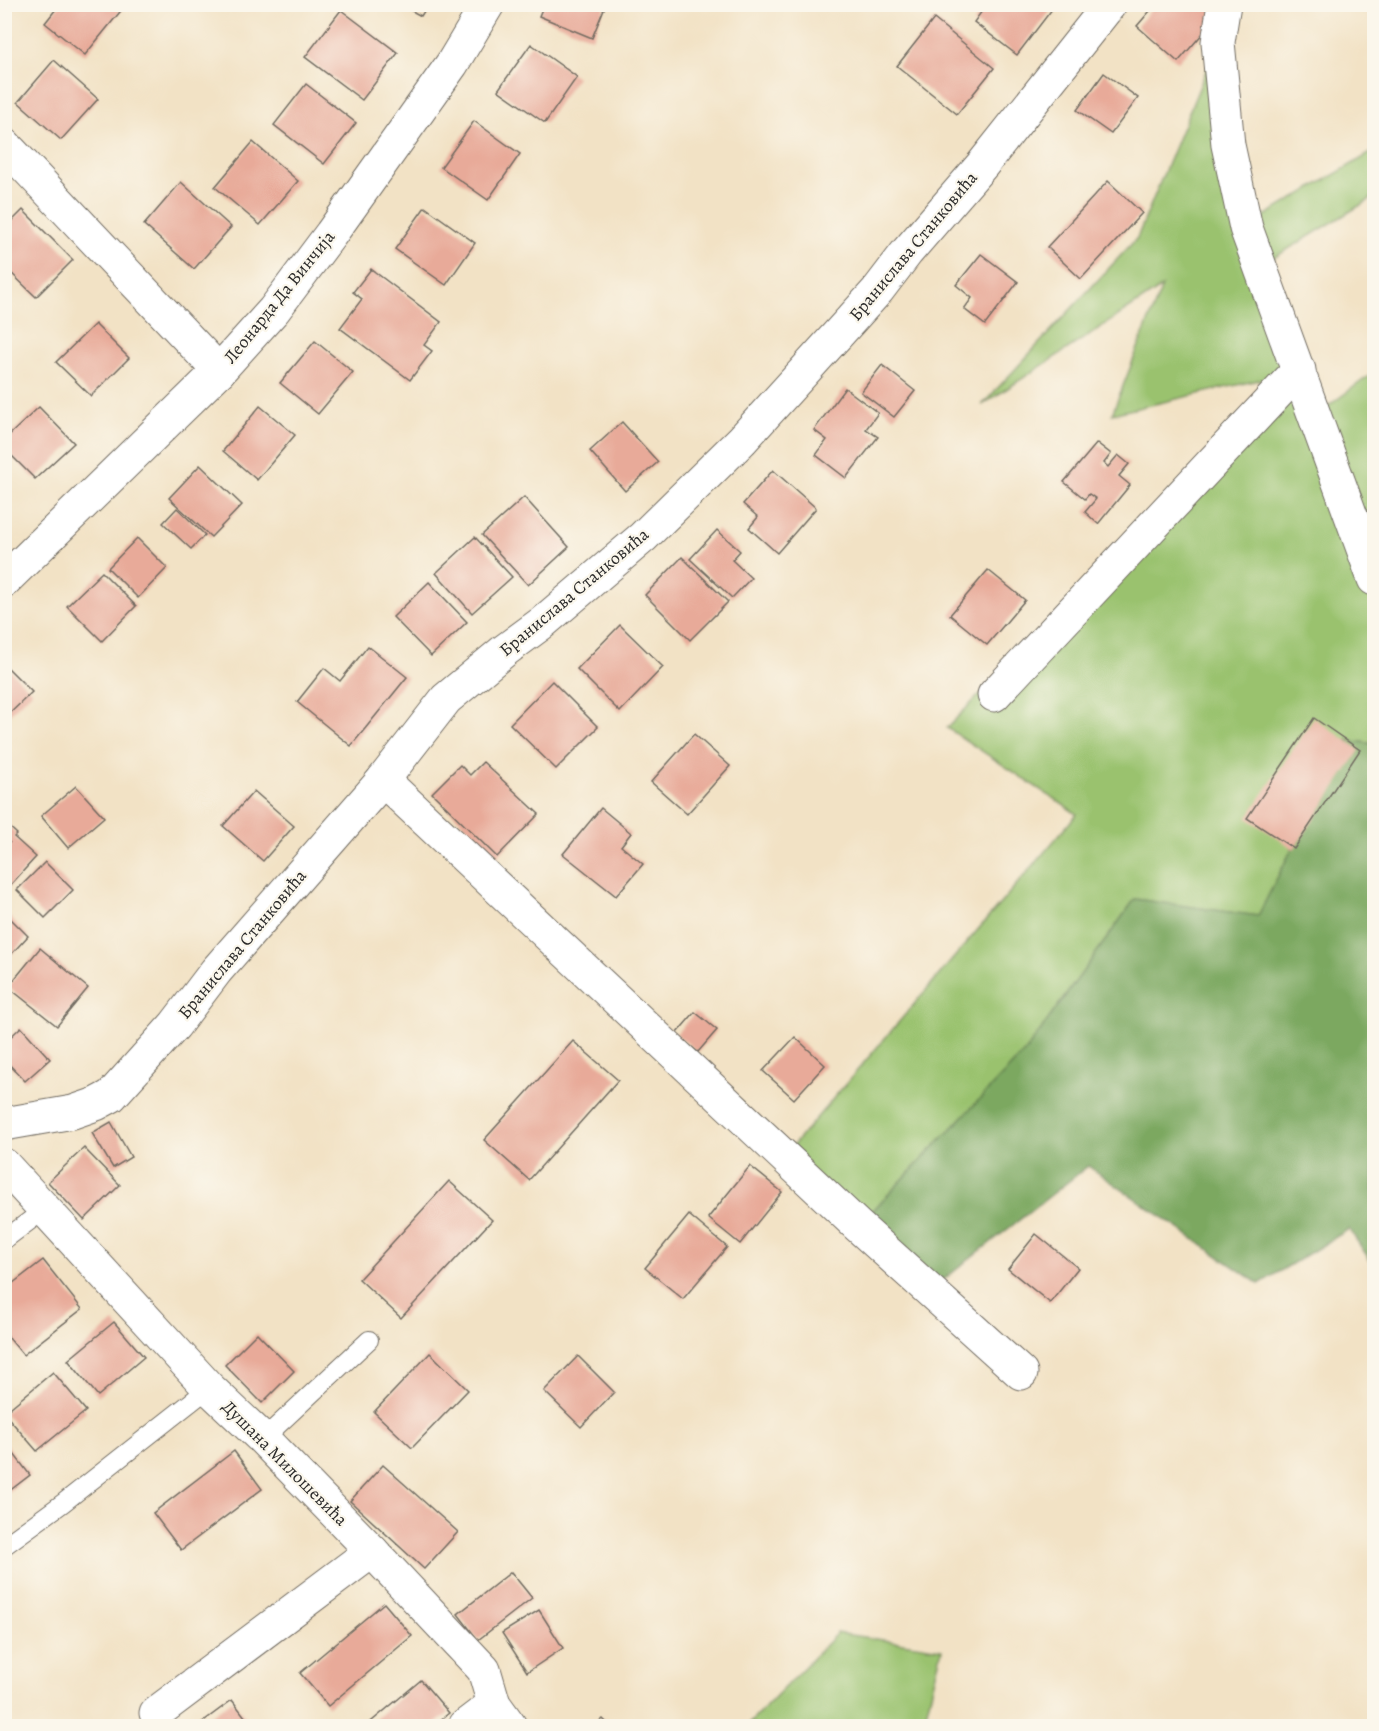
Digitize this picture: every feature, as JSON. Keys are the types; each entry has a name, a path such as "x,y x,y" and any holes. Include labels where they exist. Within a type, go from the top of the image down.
{"street":[{"name":"Леонарда Да Винчија","path":"4,581 219,371 274,310 452,64 488,4"},
{"name":"Бранислава Станковића","path":"4,1124 73,1112 111,1096 175,1025 223,962 383,780 446,699 643,537 741,440 878,290 907,252 983,164 1110,4"},
{"path":"1224,4 1218,42 1228,145 1246,228 1374,579"},
{"path":"4,144 219,371"},
{"path":"994,695 1299,370"},
{"path":"383,780 876,1242 1021,1373"},
{"name":"Душана Милошевића","path":"4,1165 209,1388 263,1439 484,1670 502,1715"},
{"path":"156,1713 372,1551"},
{"path":"465,1726 502,1715"}],"lane":[{"path":"4,1240 44,1210"},
{"path":"263,1439 369,1340"},
{"path":"4,1546 63,1503 209,1388"}],"green space":[{"path":"1218,42 1246,227 1374,151 1374,197 1260,266 1316,415 1374,372 1374,744 1347,740 1258,916 1135,899 1025,1052 858,1226 784,1156 1077,814 947,728 1298,371 1112,414 1162,287 982,405 1137,238"},
{"path":"1347,740 1374,744 1374,1266 1349,1229 1259,1284 1088,1166 929,1291 858,1226 1025,1052 1135,899 1258,916"},
{"path":"837,1633 942,1649 923,1726 747,1726"}],"building":[{"path":"60,4 121,4 124,7 85,55 45,23"},
{"path":"544,4 606,4 592,38 539,16"},
{"path":"987,4 1056,4 1017,55 974,22"},
{"path":"1156,4 1203,4 1217,17 1178,62 1137,26"},
{"path":"401,5 428,5 421,16"},
{"path":"341,10 398,53 362,100 305,57"},
{"path":"934,19 994,68 957,114 897,66"},
{"path":"531,44 577,77 545,123 498,90"},
{"path":"54,60 98,99 61,140 18,102"},
{"path":"1104,73 1138,98 1111,134 1077,110"},
{"path":"306,84 356,123 324,164 274,125"},
{"path":"474,121 520,154 488,200 441,167"},
{"path":"253,142 298,181 260,225 215,187"},
{"path":"1108,181 1142,213 1081,279 1047,247"},
{"path":"181,182 231,227 194,269 144,225"},
{"path":"425,207 475,243 446,285 395,249"},
{"path":"23,210 73,260 36,297 4,266 4,229"},
{"path":"981,254 1018,282 985,325 964,309 972,298 956,285"},
{"path":"371,269 441,322 424,345 432,351 410,380 340,328 362,299 353,292"},
{"path":"95,324 129,358 91,396 56,362"},
{"path":"315,341 353,372 318,414 280,383"},
{"path":"882,365 915,391 894,417 861,392"},
{"path":"845,388 878,413 866,429 878,437 846,478 816,455 827,440 814,430"},
{"path":"260,406 295,435 257,480 223,451"},
{"path":"39,407 74,443 35,479 4,448 4,440"},
{"path":"622,422 658,462 625,491 590,451"},
{"path":"1097,443 1111,454 1104,463 1108,467 1118,455 1129,464 1119,476 1130,485 1098,524 1085,512 1096,499 1089,494 1085,499 1064,482"},
{"path":"200,465 242,505 211,537 169,498"},
{"path":"773,470 816,508 777,553 749,528 758,517 743,504"},
{"path":"524,497 569,547 528,585 482,535"},
{"path":"177,508 205,535 191,549 163,523"},
{"path":"717,530 740,551 732,560 751,578 732,598 690,559"},
{"path":"475,537 512,577 472,613 436,573"},
{"path":"137,538 167,568 138,598 108,568"},
{"path":"682,557 728,602 690,640 645,595"},
{"path":"988,570 1025,600 987,645 950,615"},
{"path":"102,572 136,606 102,641 67,606"},
{"path":"429,582 467,622 431,656 393,617"},
{"path":"620,625 663,667 620,712 577,669"},
{"path":"368,646 407,677 351,746 297,702 324,668 340,681"},
{"path":"4,664 32,692 4,719"},
{"path":"552,681 598,727 556,769 510,724"},
{"path":"1314,718 1360,750 1294,849 1247,818"},
{"path":"694,734 730,766 687,814 651,782"},
{"path":"483,762 539,814 497,857 432,793 460,765 470,775"},
{"path":"76,786 104,817 68,848 41,816"},
{"path":"254,791 294,826 263,861 223,826"},
{"path":"601,808 631,833 621,846 643,864 616,896 563,854"},
{"path":"4,822 17,834 14,837 36,857 4,892 4,848 10,842 4,847"},
{"path":"45,862 73,890 45,918 17,890"},
{"path":"6,914 28,936 5,961 5,916"},
{"path":"40,948 88,988 57,1026 8,987"},
{"path":"695,1012 717,1030 698,1052 676,1034"},
{"path":"21,1027 50,1059 25,1081 4,1059 4,1043"},
{"path":"795,1037 825,1065 794,1099 763,1071"},
{"path":"573,1041 618,1080 529,1180 484,1140"},
{"path":"111,1122 131,1157 113,1168 92,1133"},
{"path":"84,1148 120,1185 84,1220 48,1182"},
{"path":"750,1166 782,1192 740,1244 708,1218"},
{"path":"449,1181 492,1220 401,1318 359,1279"},
{"path":"689,1215 727,1247 683,1299 645,1268"},
{"path":"1036,1234 1078,1268 1050,1303 1008,1269"},
{"path":"43,1260 82,1309 23,1355 4,1332 4,1290"},
{"path":"114,1322 144,1357 98,1396 68,1360"},
{"path":"257,1333 294,1371 262,1403 225,1365"},
{"path":"430,1353 468,1390 412,1448 374,1412"},
{"path":"578,1356 614,1392 581,1427 544,1391"},
{"path":"53,1372 86,1411 37,1451 4,1413"},
{"path":"4,1441 30,1475 4,1495"},
{"path":"234,1451 262,1489 181,1550 153,1513"},
{"path":"383,1465 458,1532 424,1569 350,1501"},
{"path":"511,1572 532,1598 478,1640 458,1614"},
{"path":"384,1603 412,1636 328,1706 300,1673"},
{"path":"539,1610 563,1648 527,1672 502,1633"},
{"path":"421,1680 449,1713 433,1726 366,1726"},
{"path":"232,1700 252,1726 197,1726"},
{"path":"603,1719 610,1726 595,1726"}]}
